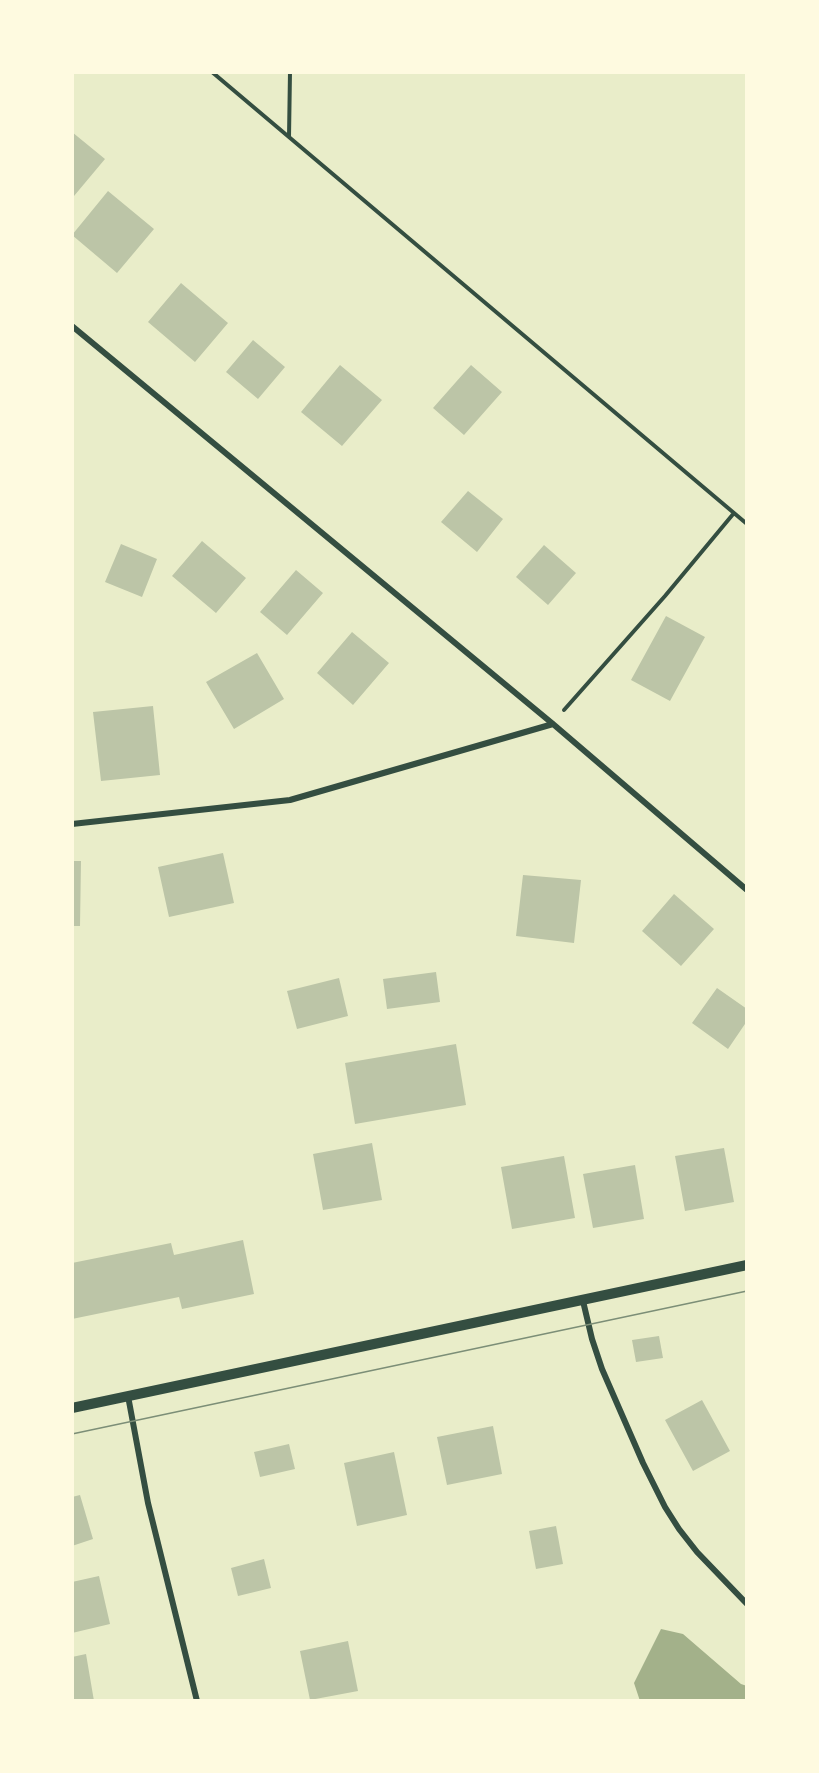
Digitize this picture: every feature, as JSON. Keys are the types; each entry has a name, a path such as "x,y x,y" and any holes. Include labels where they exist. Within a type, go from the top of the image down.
{"street":[{"path":"72,326 553,723 747,890"},
{"path":"72,824 290,800 553,723"},
{"path":"72,1408 747,1265"},
{"path":"584,1301 592,1339 602,1370 638,1453 665,1507 697,1552 747,1604"},
{"path":"128,1396 148,1503 198,1701"}],"path":[{"path":"212,72 747,524"},
{"path":"289,138 290,72"},
{"path":"553,723 665,596 734,513"}],"shaded area":[{"path":"661,1629 683,1634 741,1684 747,1686 747,1701 640,1701 634,1683"}],"building":[{"path":"72,132 105,159 74,196 72,195"},
{"path":"108,191 154,229 117,273 72,235"},
{"path":"181,283 228,323 195,362 148,322"},
{"path":"253,340 285,367 258,399 226,372"},
{"path":"340,365 382,400 342,446 301,412"},
{"path":"471,365 502,392 464,435 433,408"},
{"path":"468,491 503,519 477,552 441,522"},
{"path":"202,541 246,578 216,613 172,576"},
{"path":"121,544 157,559 142,597 105,582"},
{"path":"544,545 576,573 548,605 516,577"},
{"path":"296,570 323,593 287,635 260,612"},
{"path":"666,616 705,637 670,701 631,680"},
{"path":"352,632 389,663 353,705 317,673"},
{"path":"257,653 284,699 234,729 206,682"},
{"path":"153,706 160,775 101,781 93,712"},
{"path":"223,853 234,903 169,917 158,867"},
{"path":"72,861 81,861 80,926 72,926"},
{"path":"523,875 581,880 574,943 516,936"},
{"path":"674,894 714,929 681,966 642,931"},
{"path":"436,972 440,1002 387,1009 383,979"},
{"path":"339,978 348,1016 297,1029 287,991"},
{"path":"717,988 747,1009 747,1021 728,1049 692,1023"},
{"path":"456,1044 466,1105 355,1124 345,1063"},
{"path":"372,1143 382,1200 323,1210 313,1154"},
{"path":"724,1148 734,1202 685,1211 675,1156"},
{"path":"564,1156 575,1218 512,1229 501,1167"},
{"path":"635,1165 644,1219 593,1228 583,1174"},
{"path":"243,1240 254,1294 182,1309 179,1297 72,1319 72,1263 171,1243 174,1255"},
{"path":"659,1336 663,1358 636,1362 632,1340"},
{"path":"702,1400 730,1451 693,1471 665,1420"},
{"path":"493,1426 502,1474 447,1485 437,1437"},
{"path":"289,1444 295,1469 260,1477 254,1452"},
{"path":"394,1452 407,1515 357,1526 344,1463"},
{"path":"80,1495 93,1539 72,1546 72,1497"},
{"path":"556,1526 563,1564 536,1569 529,1531"},
{"path":"264,1559 271,1588 238,1596 231,1568"},
{"path":"99,1576 110,1624 72,1633 72,1582"},
{"path":"348,1641 358,1691 310,1700 300,1651"},
{"path":"86,1654 94,1701 72,1701 72,1657"}],"tram line":[{"path":"72,1434 747,1291"}]}
